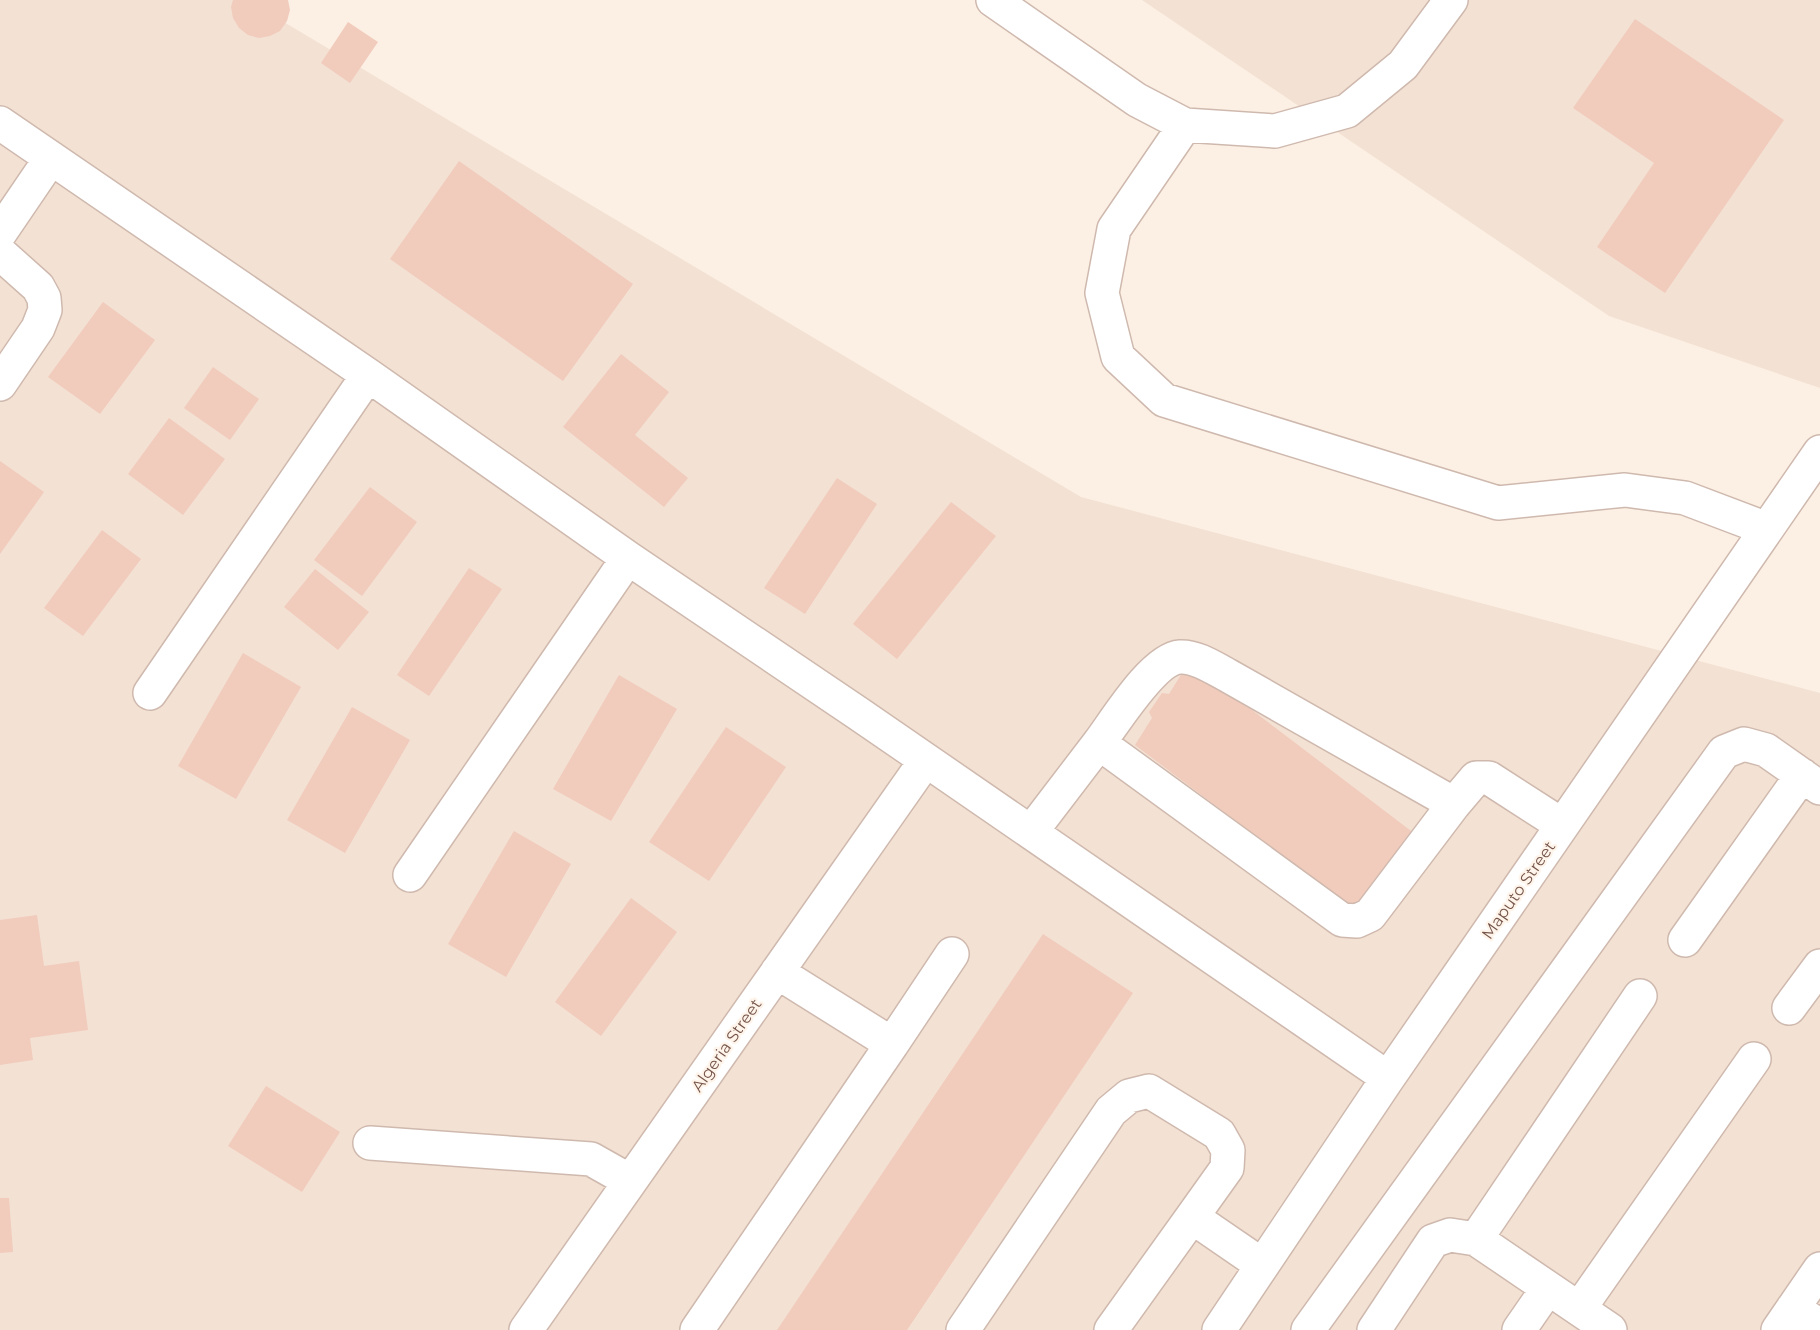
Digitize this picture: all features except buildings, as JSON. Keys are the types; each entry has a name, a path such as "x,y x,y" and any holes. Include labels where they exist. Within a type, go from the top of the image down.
{"street":[{"path":"993,0 1137,100 1185,125 1275,131 1347,111 1403,65 1451,0"},
{"path":"0,123 368,375 628,558 1388,1078"},
{"path":"1185,125 1114,229 1102,293 1118,357 1164,399 1498,503 1625,490 1685,498 1767,529"},
{"path":"0,233 51,158"},
{"path":"0,254 38,287 44,298 45,309 38,328 0,384"},
{"path":"150,693 368,375"},
{"name":"Maputo Street","path":"1219,1330 1388,1078 1820,452"},
{"path":"410,875 628,558"},
{"path":"1031,832 1149,676 1166,662 1180,657 1201,662 1227,675 1454,804"},
{"path":"1099,743 1342,920 1358,921 1370,915 1476,778 1489,778 1562,825"},
{"path":"1308,1330 1724,752 1744,744 1766,750 1811,782 1685,940"},
{"name":"Algeria Street","path":"526,1330 926,760"},
{"path":"697,1330 952,954"},
{"path":"1789,1008 1820,966"},
{"path":"777,972 892,1044"},
{"path":"1476,1239 1640,996"},
{"path":"1579,1309 1754,1059"},
{"path":"963,1330 1111,1111 1129,1096 1149,1091 1218,1134 1228,1150 1227,1168 1111,1330"},
{"path":"370,1143 591,1159 630,1181"},
{"path":"1192,1217 1262,1265"},
{"path":"1374,1330 1433,1241 1450,1235 1476,1239 1610,1330"},
{"path":"1820,1269 1785,1319 1820,1326"},
{"path":"1519,1330 1548,1288"}],"shaded area":[{"path":"0,0 247,0 1081,497 1820,693 1820,1330 0,1330"},
{"path":"1142,0 1820,0 1820,388 1609,316"}]}
